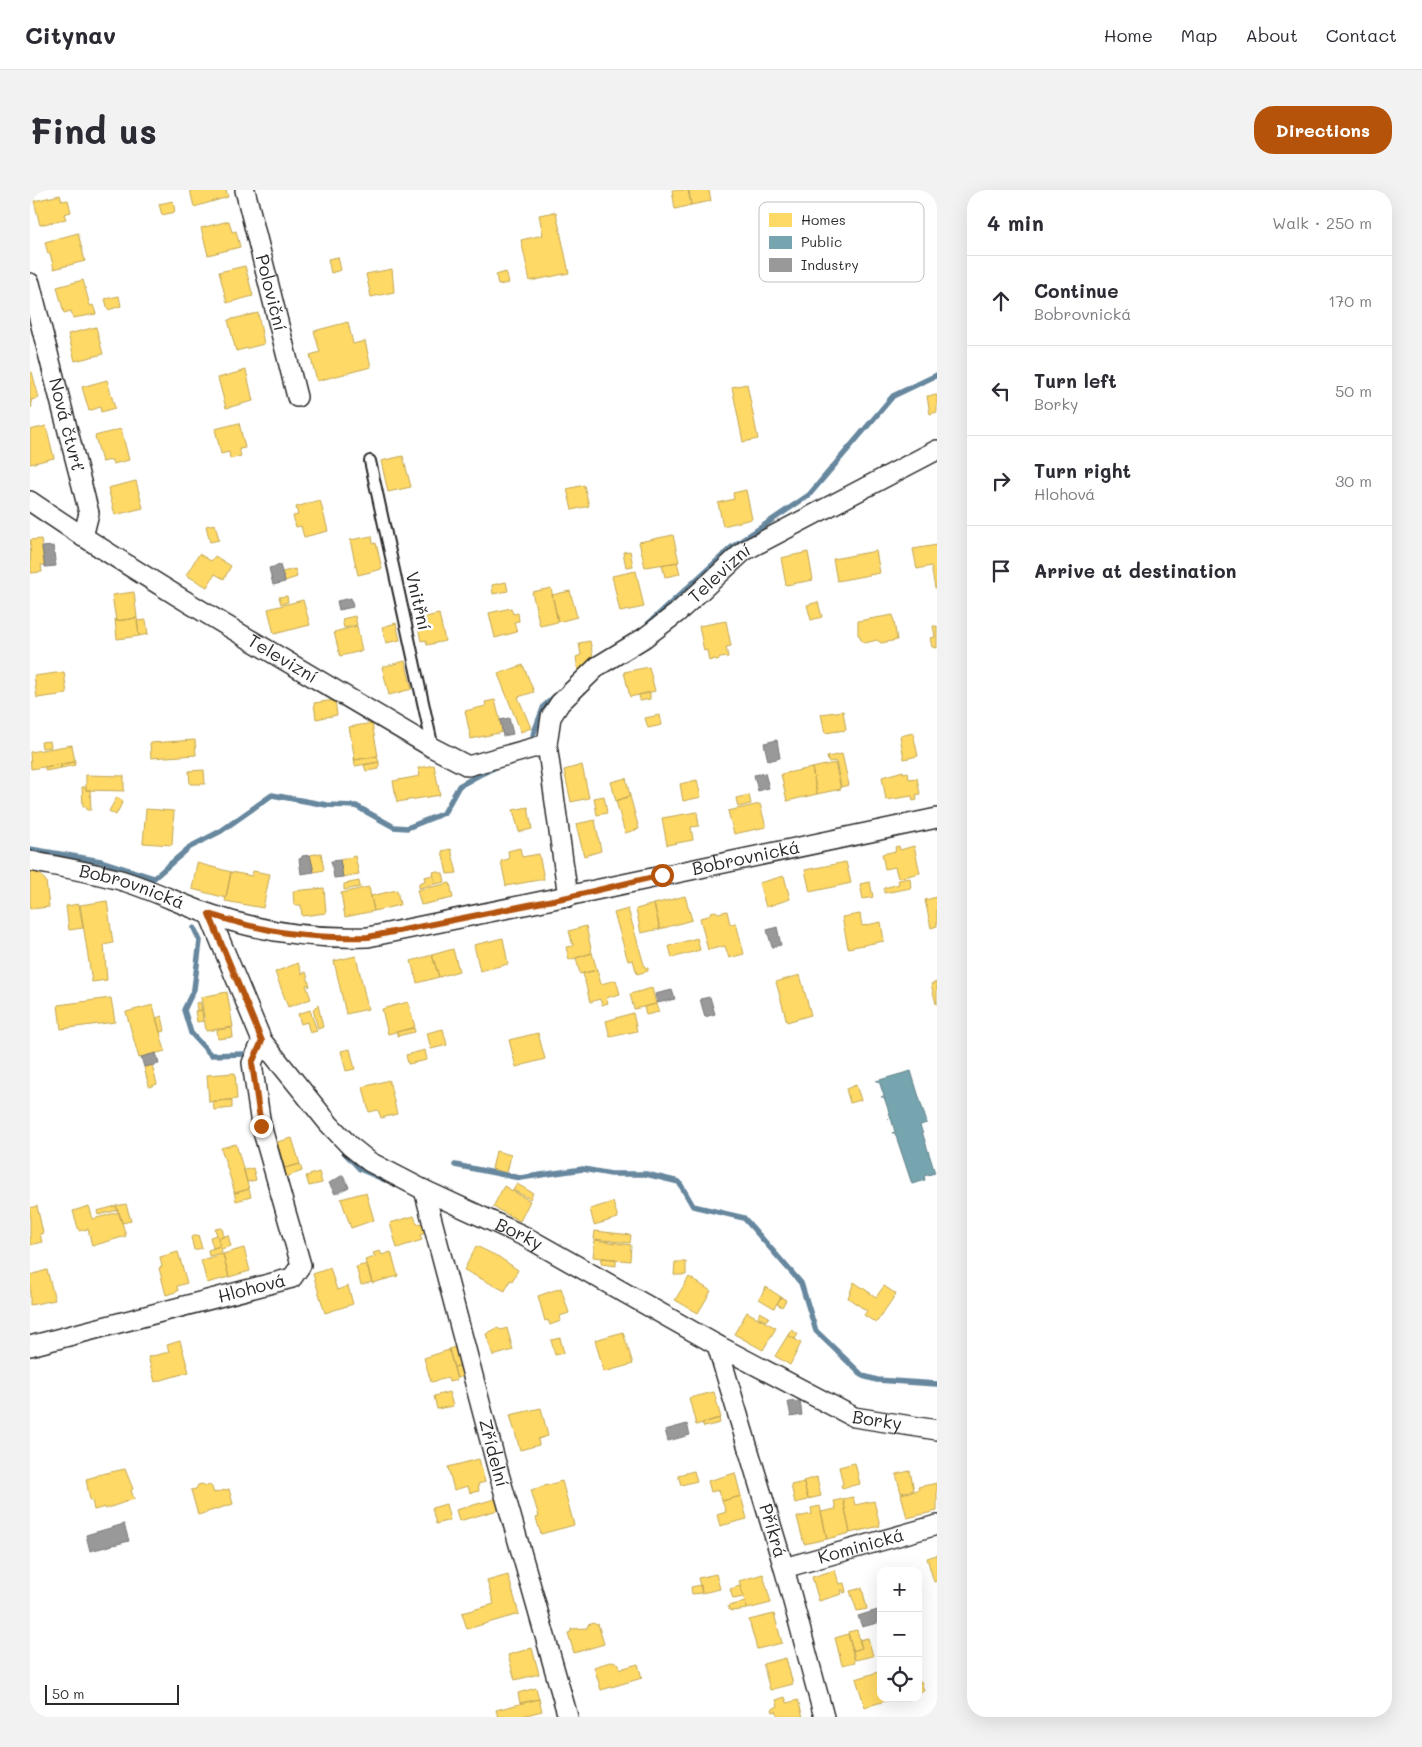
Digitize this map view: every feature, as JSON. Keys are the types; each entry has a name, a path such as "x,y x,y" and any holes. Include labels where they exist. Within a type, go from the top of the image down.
{"street":[{"name":"Poloviční","path":"245,190 297,397"},
{"name":"Nová čtvrť","path":"30,283 89,513 83,537"},
{"name":"Televizní","path":"568,897 547,744 551,717 560,703 598,666 644,638 670,618 744,551 937,450"},
{"name":"Televizní","path":"30,501 83,537 196,607 433,748 468,766 547,744"},
{"name":"Bobrovnická","path":"30,861 121,880 209,914 270,931 294,935 351,938 368,937 568,897 672,873 937,818"},
{"name":"Borky","path":"209,914 262,1041 329,1124 350,1146 370,1162 424,1190 526,1237 717,1345 854,1417 937,1430"},
{"name":"Hlohová","path":"30,1346 292,1278 301,1265 261,1126 252,1063 262,1041"},
{"name":"Zřídelní","path":"424,1190 499,1476 568,1717"},
{"name":"Příkrá","path":"717,1345 784,1568 824,1717"},
{"name":"Kominická","path":"784,1568 937,1525"}],"lane":[{"name":"Vnitřní","path":"370,461 433,748"}],"building: Homes":[{"path":"190,190 226,190 228,197 194,207"},
{"path":"672,190 688,190 691,205 675,209"},
{"path":"689,190 709,190 711,201 691,205"},
{"path":"60,195 62,201 68,200 71,212 64,214 66,219 40,225 34,201"},
{"path":"173,201 175,212 162,215 159,204"},
{"path":"556,212 569,273 530,281 521,240 543,235 539,215"},
{"path":"229,221 232,232 236,231 240,247 208,255 201,228"},
{"path":"78,233 85,261 54,269 45,242"},
{"path":"338,257 341,270 331,273 328,259"},
{"path":"245,266 253,296 227,303 219,272"},
{"path":"392,269 394,292 371,297 366,274"},
{"path":"506,272 509,283 498,285 496,275"},
{"path":"83,280 90,306 93,305 96,314 73,318 71,311 64,313 57,287"},
{"path":"119,296 121,306 108,310 105,299"},
{"path":"258,313 264,344 236,351 228,320"},
{"path":"348,322 353,344 365,341 371,367 317,381 310,355 320,352 314,331"},
{"path":"96,327 103,354 75,361 68,334"},
{"path":"246,370 253,401 226,408 218,378"},
{"path":"32,372 39,398 31,400 32,407 30,407 30,373"},
{"path":"107,380 115,408 101,412 100,407 89,411 82,387"},
{"path":"747,384 758,439 743,442 732,387"},
{"path":"937,395 937,412 930,414 927,396"},
{"path":"239,423 245,448 239,449 241,456 230,459 229,452 221,454 215,429"},
{"path":"46,426 54,458 30,464 30,430"},
{"path":"121,429 129,460 113,464 112,460 102,462 95,436"},
{"path":"403,456 411,487 388,492 381,461"},
{"path":"136,481 143,508 115,515 108,488"},
{"path":"584,485 589,506 572,510 567,489"},
{"path":"746,490 752,519 723,526 718,503 734,499 733,493"},
{"path":"320,500 328,531 304,537 301,526 296,527 293,516 298,515 296,507"},
{"path":"215,524 219,540 210,542 206,526"},
{"path":"673,535 679,562 645,567 639,542"},
{"path":"372,536 373,544 376,543 382,569 358,575 350,540"},
{"path":"41,539 44,565 41,565 42,572 31,573 30,540"},
{"path":"937,545 937,588 935,588 931,566 917,569 913,549"},
{"path":"630,551 633,566 626,567 623,552"},
{"path":"876,551 880,573 837,581 833,559"},
{"path":"808,552 813,580 786,585 781,558"},
{"path":"199,554 211,561 215,556 231,566 224,579 215,574 207,587 186,575"},
{"path":"677,562 680,574 665,577 662,565"},
{"path":"295,569 297,577 285,581 282,572"},
{"path":"636,571 644,607 620,612 612,576"},
{"path":"506,582 508,591 493,594 492,585"},
{"path":"551,588 558,622 540,626 532,592"},
{"path":"570,591 577,617 558,622 552,595"},
{"path":"134,592 137,618 116,621 112,595"},
{"path":"287,596 288,602 281,604 279,597"},
{"path":"303,600 310,625 274,634 268,609"},
{"path":"818,602 822,617 811,620 807,605"},
{"path":"511,608 513,614 518,613 519,621 514,622 517,632 495,638 489,613"},
{"path":"439,614 445,641 427,645 426,640 421,641 416,619"},
{"path":"893,615 897,640 881,643 877,640 865,643 861,640 858,635 858,621"},
{"path":"355,616 357,625 344,628 342,619"},
{"path":"137,618 139,636 117,639 115,619 116,621"},
{"path":"146,620 148,634 139,636 137,621"},
{"path":"726,621 731,646 726,647 728,657 720,658 718,661 715,659 709,661 707,650 704,651 699,626"},
{"path":"396,623 400,640 386,643 382,627"},
{"path":"357,626 362,651 340,656 334,632"},
{"path":"933,626 937,626 937,648 932,647 930,638 935,637"},
{"path":"590,641 593,657 578,671 576,657 581,655 579,643"},
{"path":"405,661 412,689 389,695 382,667"},
{"path":"523,665 534,692 518,697 531,728 521,732 498,674"},
{"path":"649,667 655,691 630,697 624,672"},
{"path":"64,672 67,694 37,698 34,676"},
{"path":"650,693 650,699 640,701 639,695"},
{"path":"335,700 337,715 316,719 314,703"},
{"path":"495,700 503,732 471,739 465,711 486,706 485,702"},
{"path":"843,711 846,730 825,733 821,714"},
{"path":"660,715 662,725 648,728 645,718"},
{"path":"372,723 378,756 355,760 349,727"},
{"path":"913,733 918,756 904,759 900,736"},
{"path":"195,740 196,755 151,758 150,743"},
{"path":"50,741 51,747 42,748 41,742"},
{"path":"72,745 75,762 31,769 30,752"},
{"path":"842,754 849,785 841,787 836,762 828,762 827,757"},
{"path":"377,756 379,762 355,766 354,758 355,760"},
{"path":"74,762 75,765 61,768 61,764"},
{"path":"379,762 379,769 366,771 364,765"},
{"path":"835,763 841,789 817,794 812,768"},
{"path":"61,764 61,768 45,771 45,767"},
{"path":"434,765 440,795 397,802 393,781 420,776 418,768"},
{"path":"582,765 589,798 571,802 564,770"},
{"path":"812,768 817,794 787,801 781,774"},
{"path":"204,770 205,784 190,784 189,771"},
{"path":"903,771 903,773 908,772 909,779 917,778 920,794 916,795 917,800 913,801 912,796 886,800 882,777"},
{"path":"86,775 124,776 124,791 86,790"},
{"path":"626,778 630,796 616,801 611,782"},
{"path":"697,780 701,797 683,801 680,784"},
{"path":"82,787 90,790 91,810 83,807"},
{"path":"749,795 751,804 738,807 736,798"},
{"path":"604,796 607,813 597,815 594,798"},
{"path":"630,796 639,829 625,833 616,801"},
{"path":"117,797 123,801 116,815 109,811"},
{"path":"760,804 766,827 734,834 728,811"},
{"path":"528,807 532,829 519,832 513,810"},
{"path":"146,809 174,811 172,845 143,843"},
{"path":"697,812 699,826 691,827 693,840 667,845 662,818"},
{"path":"595,820 601,851 584,856 576,824"},
{"path":"899,846 900,850 914,846 920,873 898,878 895,867 885,869 882,854 896,851 895,847"},
{"path":"520,848 522,857 539,854 544,879 506,886 501,861 509,859 508,851"},
{"path":"451,849 457,873 447,874 442,851"},
{"path":"321,853 324,870 314,872 310,855"},
{"path":"355,856 359,874 343,877 340,860"},
{"path":"846,862 851,883 810,892 805,870"},
{"path":"197,863 231,872 226,898 192,889"},
{"path":"30,871 38,872 46,881 49,907 30,909"},
{"path":"253,871 270,874 263,908 225,901 231,872 252,876"},
{"path":"433,872 443,873 445,882 435,884"},
{"path":"433,875 435,884 419,888 419,883 425,881 424,877"},
{"path":"784,876 790,899 766,907 759,883"},
{"path":"910,878 911,888 884,893 884,888 899,884 898,880"},
{"path":"359,881 360,887 344,890 344,884"},
{"path":"870,882 873,897 863,899 860,884"},
{"path":"450,883 453,898 421,905 417,890"},
{"path":"369,887 374,911 345,917 341,893"},
{"path":"324,888 326,913 302,916 301,905 294,905 293,891"},
{"path":"397,890 400,905 374,911 371,896"},
{"path":"685,896 692,920 660,929 654,904"},
{"path":"937,897 937,926 931,928 925,900"},
{"path":"107,901 113,943 104,945 107,980 92,982 80,905"},
{"path":"79,904 83,928 69,930 66,906"},
{"path":"654,904 660,929 641,933 636,909"},
{"path":"628,909 645,968 648,968 648,971 637,974 633,960 628,961 614,913"},
{"path":"727,911 730,924 736,923 744,954 729,958 725,946 708,950 700,918 708,916 711,912 719,913"},
{"path":"860,914 862,926 881,922 884,941 848,948 842,917"},
{"path":"586,926 592,953 569,960 566,947 573,946 569,931"},
{"path":"503,938 508,964 480,971 474,945"},
{"path":"697,938 700,950 672,958 669,946"},
{"path":"453,949 459,971 439,977 432,955"},
{"path":"592,953 597,970 580,974 576,958"},
{"path":"432,955 439,977 417,983 411,961"},
{"path":"356,956 368,1009 346,1014 334,961"},
{"path":"298,963 302,974 306,972 310,986 306,985 311,999 288,1007 275,972"},
{"path":"597,970 601,984 616,980 620,994 606,998 608,1003 602,1005 600,999 590,1002 583,973"},
{"path":"800,975 811,1015 787,1022 776,982"},
{"path":"937,982 937,1004 936,1004 931,984"},
{"path":"652,988 656,1004 634,1009 630,994"},
{"path":"227,992 233,1027 206,1031 201,997"},
{"path":"111,998 115,1022 61,1029 58,1005"},
{"path":"200,1002 202,1010 197,1011 196,1003"},
{"path":"408,1002 415,1027 388,1034 382,1009"},
{"path":"656,1004 659,1012 646,1015 644,1007"},
{"path":"153,1005 165,1051 139,1058 126,1012"},
{"path":"318,1005 323,1027 318,1029 313,1009"},
{"path":"202,1010 203,1021 197,1022 195,1011"},
{"path":"310,1010 317,1031 310,1033 307,1022 301,1024 298,1014"},
{"path":"633,1013 637,1031 610,1037 606,1021"},
{"path":"162,1016 165,1031 160,1032 156,1018"},
{"path":"232,1028 233,1037 218,1039 217,1030"},
{"path":"414,1028 415,1032 397,1036 397,1032"},
{"path":"443,1029 447,1045 431,1049 427,1033"},
{"path":"538,1033 545,1059 516,1067 509,1040"},
{"path":"350,1049 355,1069 346,1071 341,1051"},
{"path":"425,1050 427,1060 408,1064 406,1055"},
{"path":"152,1065 157,1084 149,1087 144,1067"},
{"path":"235,1073 237,1099 209,1102 207,1075"},
{"path":"389,1080 397,1114 381,1118 378,1110 369,1112 363,1087"},
{"path":"856,1085 861,1100 850,1103 846,1089"},
{"path":"232,1100 232,1108 214,1110 213,1101"},
{"path":"292,1138 300,1164 285,1168 277,1142"},
{"path":"236,1144 249,1189 235,1193 221,1148"},
{"path":"496,1151 511,1155 507,1173 492,1169"},
{"path":"300,1164 302,1171 286,1177 284,1166 285,1168"},
{"path":"253,1168 256,1180 247,1182 244,1170"},
{"path":"319,1172 322,1183 309,1186 306,1176"},
{"path":"517,1184 533,1193 530,1199 513,1190"},
{"path":"504,1186 530,1201 520,1221 493,1207"},
{"path":"249,1189 251,1197 236,1201 234,1191 235,1193"},
{"path":"366,1193 374,1220 351,1228 341,1199"},
{"path":"613,1202 618,1218 594,1225 590,1209"},
{"path":"126,1204 131,1221 122,1223 116,1206"},
{"path":"37,1206 43,1233 40,1234 42,1242 30,1245 30,1208"},
{"path":"89,1206 93,1219 119,1212 126,1236 92,1246 88,1229 79,1231 73,1211"},
{"path":"116,1206 118,1210 98,1215 97,1211"},
{"path":"414,1216 417,1224 423,1223 426,1233 420,1235 422,1240 397,1248 390,1223"},
{"path":"222,1228 224,1237 218,1238 215,1229"},
{"path":"595,1231 631,1235 630,1243 594,1239"},
{"path":"198,1235 202,1248 194,1250 191,1237"},
{"path":"217,1235 220,1246 213,1248 210,1237"},
{"path":"228,1235 231,1246 221,1249 218,1238"},
{"path":"595,1240 631,1245 630,1261 593,1257"},
{"path":"220,1246 222,1253 209,1256 208,1250"},
{"path":"476,1246 499,1257 518,1270 512,1281 510,1280 505,1291 464,1270"},
{"path":"244,1248 250,1271 229,1277 223,1254"},
{"path":"380,1251 382,1255 391,1252 398,1276 372,1283 365,1260 375,1257 373,1253"},
{"path":"178,1252 187,1283 177,1286 178,1291 166,1295 159,1268 162,1267 160,1257"},
{"path":"223,1254 229,1277 207,1283 201,1260"},
{"path":"602,1258 616,1259 616,1266 601,1264"},
{"path":"675,1262 686,1262 686,1275 674,1275"},
{"path":"367,1264 372,1282 361,1285 356,1267"},
{"path":"330,1268 337,1290 348,1286 353,1304 325,1313 313,1274"},
{"path":"47,1270 55,1300 30,1305 30,1275"},
{"path":"689,1277 711,1291 698,1313 675,1300"},
{"path":"854,1282 876,1297 884,1286 896,1294 876,1323 864,1315 867,1311 848,1298"},
{"path":"766,1287 781,1297 774,1308 759,1299"},
{"path":"561,1288 569,1313 560,1316 561,1321 550,1325 548,1320 545,1321 538,1296"},
{"path":"781,1297 786,1300 782,1307 777,1304"},
{"path":"747,1312 776,1328 763,1350 734,1334"},
{"path":"760,1312 769,1317 766,1321 758,1317"},
{"path":"497,1328 501,1330 507,1328 513,1350 493,1356 486,1334"},
{"path":"791,1330 798,1334 795,1339 788,1335"},
{"path":"623,1332 633,1364 604,1372 595,1340"},
{"path":"788,1335 801,1343 790,1365 775,1356"},
{"path":"560,1338 564,1353 555,1355 551,1340"},
{"path":"180,1341 189,1372 155,1382 148,1357 169,1352 167,1345"},
{"path":"457,1346 462,1365 454,1367 449,1349"},
{"path":"449,1350 457,1380 449,1382 448,1378 431,1382 424,1358"},
{"path":"462,1365 465,1376 457,1378 454,1367"},
{"path":"449,1392 453,1406 437,1409 434,1396"},
{"path":"714,1392 721,1418 696,1425 689,1398"},
{"path":"541,1408 548,1436 538,1439 539,1445 520,1450 510,1415"},
{"path":"719,1418 720,1423 704,1427 702,1423"},
{"path":"479,1459 485,1482 478,1484 479,1491 470,1493 468,1486 454,1490 448,1467"},
{"path":"855,1463 860,1484 842,1488 841,1485 843,1484 839,1467"},
{"path":"125,1469 133,1489 131,1490 134,1499 105,1509 105,1507 94,1510 92,1500 90,1501 86,1479"},
{"path":"694,1471 697,1481 681,1485 678,1475"},
{"path":"910,1471 914,1490 901,1493 896,1474"},
{"path":"735,1473 741,1496 722,1501 719,1490 711,1492 708,1481"},
{"path":"817,1477 821,1496 808,1499 803,1481"},
{"path":"562,1481 574,1525 541,1534 536,1518 539,1517 531,1490"},
{"path":"804,1482 808,1500 795,1503 791,1485"},
{"path":"937,1483 937,1511 907,1518 901,1494 919,1490 918,1487"},
{"path":"198,1485 206,1486 211,1485 214,1493 229,1489 233,1504 198,1515 191,1490 196,1489"},
{"path":"741,1496 747,1519 720,1526 717,1515 726,1512 722,1501"},
{"path":"502,1497 505,1508 459,1521 456,1510"},
{"path":"853,1497 855,1505 874,1501 880,1526 850,1533 843,1499"},
{"path":"843,1499 850,1533 827,1539 821,1512 836,1509 834,1501"},
{"path":"446,1504 450,1520 436,1524 432,1508"},
{"path":"820,1506 827,1539 804,1544 797,1517 812,1514 811,1508"},
{"path":"937,1555 937,1581 934,1582 927,1558"},
{"path":"835,1570 839,1584 844,1583 846,1592 844,1593 841,1590 842,1594 819,1601 812,1577"},
{"path":"716,1574 720,1589 702,1593 698,1578"},
{"path":"763,1574 771,1603 747,1609 739,1581"},
{"path":"508,1575 519,1614 467,1629 462,1613 494,1604 487,1581"},
{"path":"701,1585 702,1593 692,1594 691,1587"},
{"path":"740,1586 744,1597 733,1599 730,1589"},
{"path":"862,1588 867,1609 857,1611 850,1591"},
{"path":"745,1602 747,1609 729,1610 728,1606"},
{"path":"774,1614 782,1643 757,1649 749,1620"},
{"path":"598,1624 604,1644 574,1653 568,1633 571,1632 571,1629 587,1628 588,1625"},
{"path":"857,1630 862,1648 853,1651 848,1632"},
{"path":"848,1634 855,1662 842,1665 835,1638"},
{"path":"868,1638 873,1656 855,1660 853,1651 862,1648 859,1640"},
{"path":"532,1648 539,1674 515,1680 508,1655"},
{"path":"786,1658 793,1684 770,1690 763,1664"},
{"path":"613,1661 619,1664 620,1669 638,1664 642,1678 601,1690 594,1667"},
{"path":"877,1672 877,1702 882,1702 865,1707 856,1679"},
{"path":"536,1688 539,1699 520,1703 518,1693"},
{"path":"785,1697 787,1703 798,1700 803,1717 778,1717 776,1711 773,1712 772,1709 778,1706 776,1700"},
{"path":"539,1699 542,1711 519,1717 498,1717 496,1710"}],"building: Public":[{"path":"911,1071 927,1123 920,1125 935,1173 924,1176 925,1180 912,1184 895,1133 892,1133 895,1132 884,1097 881,1097 884,1096 879,1081 876,1081"}],"building: Industry":[{"path":"53,546 56,566 45,567 42,547"},
{"path":"280,565 285,582 273,585 269,568"},
{"path":"351,598 353,607 339,610 337,601"},
{"path":"509,718 513,734 503,736 500,720"},
{"path":"777,740 780,758 768,761 764,743"},
{"path":"765,773 769,788 758,791 754,775"},
{"path":"310,855 314,872 301,874 299,859 302,856"},
{"path":"340,860 343,877 334,878 331,861"},
{"path":"777,927 781,945 772,947 767,930"},
{"path":"672,990 675,999 657,1003 655,994"},
{"path":"710,997 715,1014 705,1017 700,999"},
{"path":"156,1053 159,1064 144,1067 141,1057"},
{"path":"343,1175 349,1187 335,1194 329,1183"},
{"path":"800,1401 802,1415 791,1417 788,1402"},
{"path":"687,1424 690,1435 668,1441 665,1430"},
{"path":"124,1524 129,1541 90,1551 86,1535"},
{"path":"877,1610 877,1623 862,1627 858,1616"}],"waterway":[{"path":"648,624 732,547 809,495 893,396 937,375"},
{"path":"533,735 544,706 556,695"},
{"path":"30,849 101,861 154,878 190,847 221,831 272,795 327,805 356,806 394,827 407,828 444,813 459,786 498,766"},
{"path":"194,928 200,941 194,989 184,1010 191,1033 211,1055 244,1054"},
{"path":"344,1152 360,1169 385,1180"},
{"path":"455,1165 520,1178 583,1169 611,1174 646,1174 679,1182 693,1206 744,1218 801,1283 816,1331 863,1376 877,1380 937,1384"}],"route":[{"path":"261,1126 252,1063 262,1041 209,914 270,931 294,935 342,938 368,937 568,897 662,875"}]}
